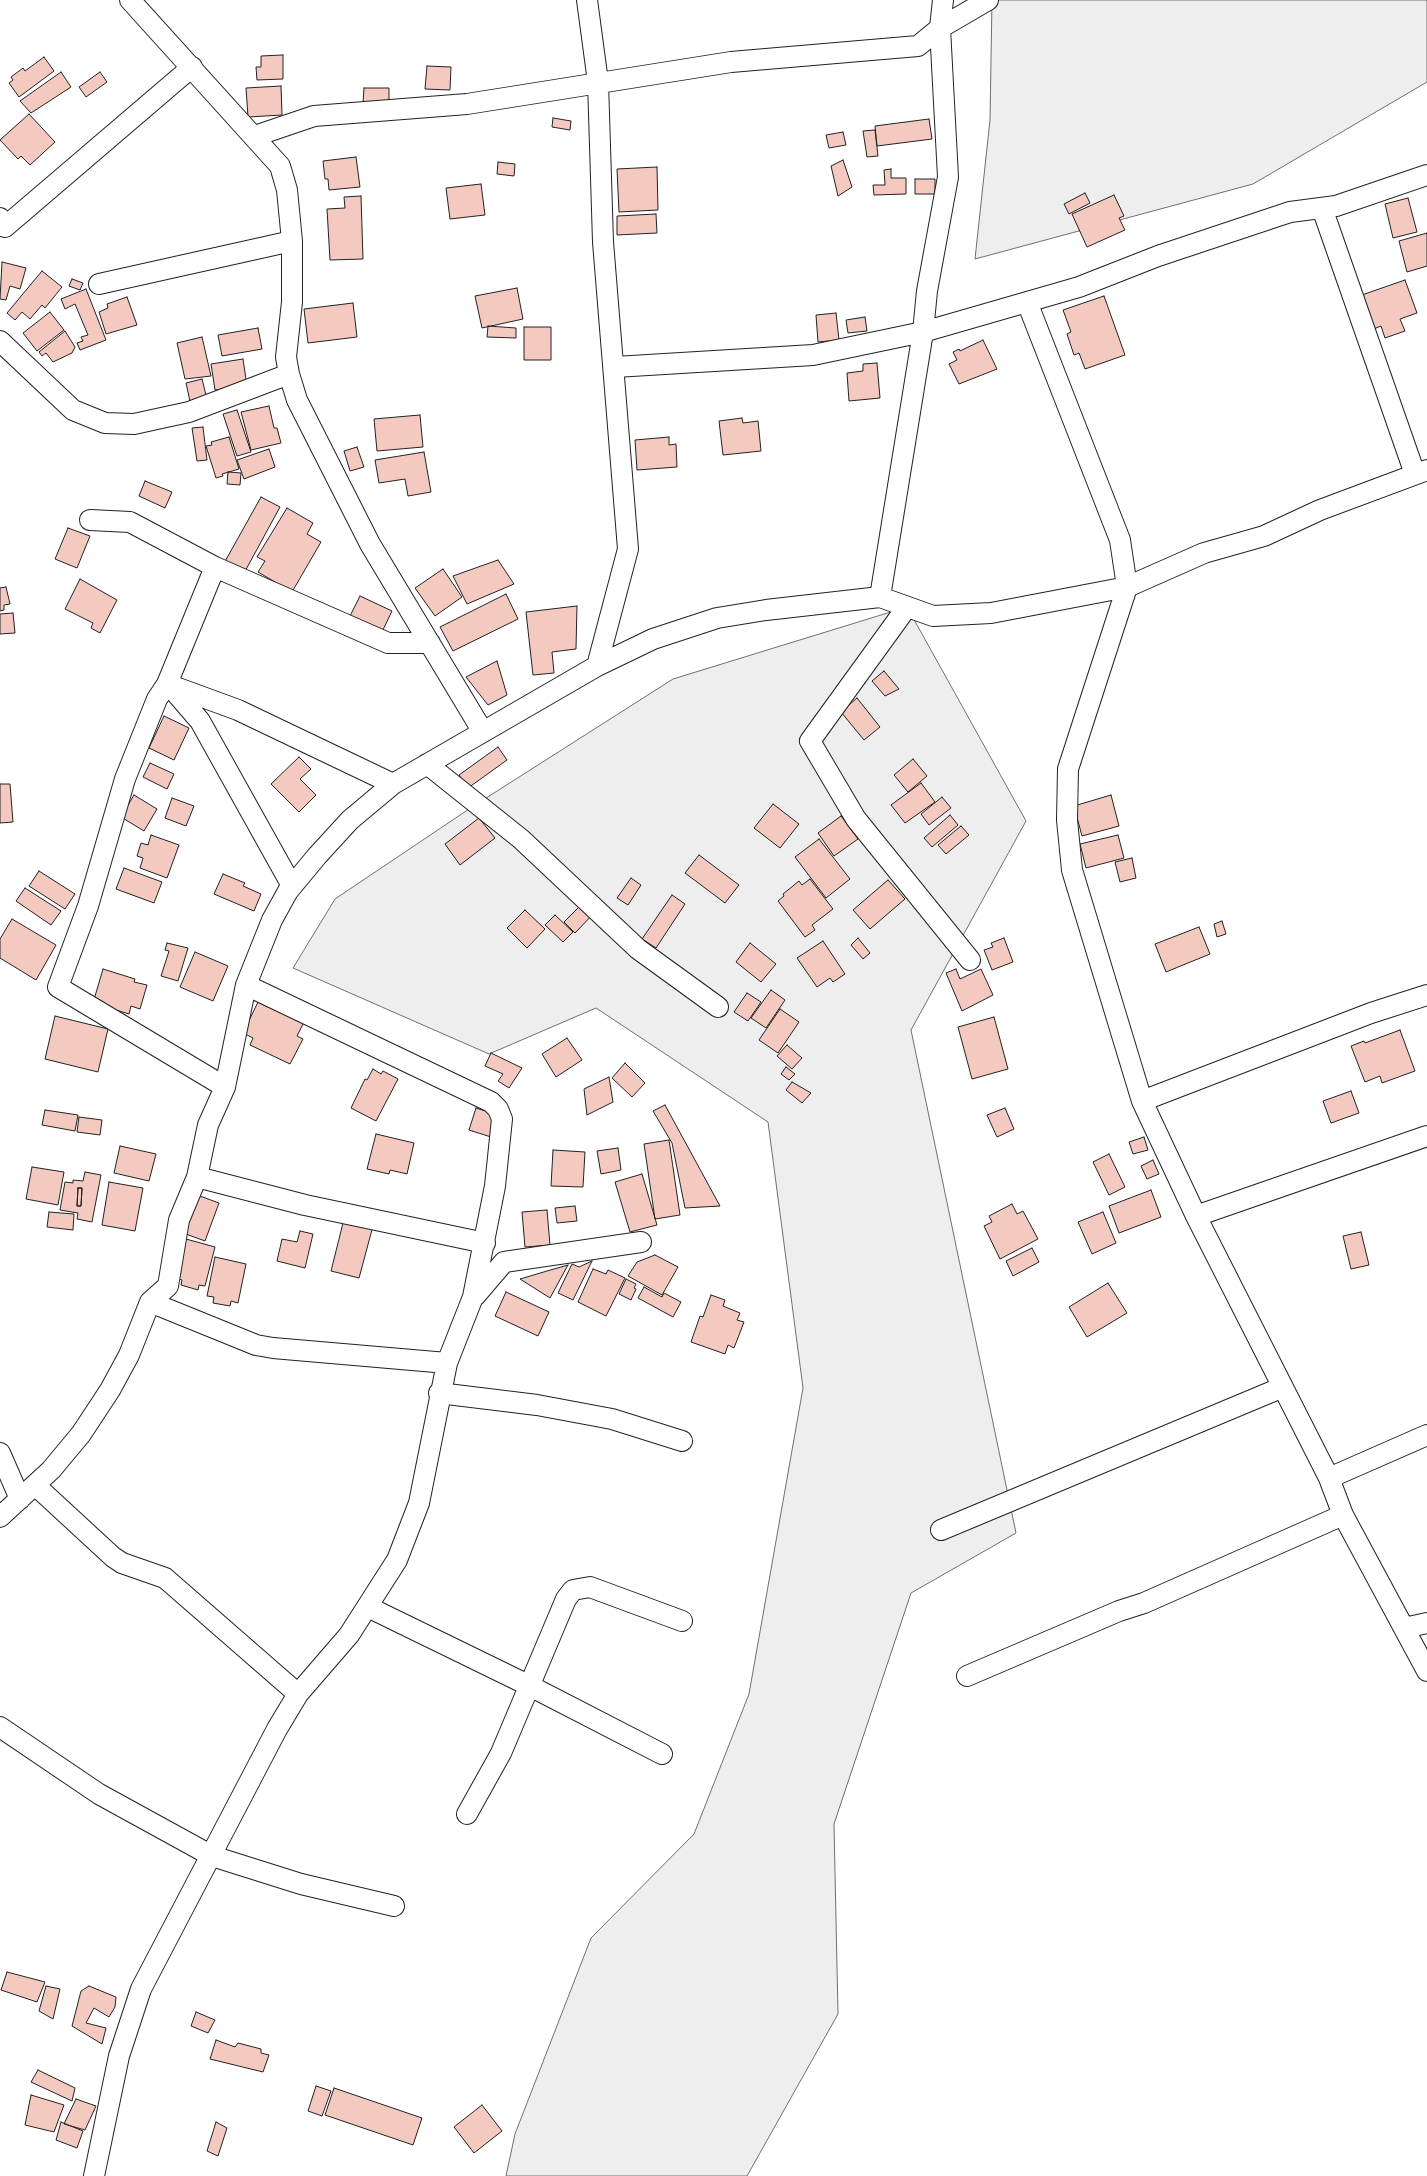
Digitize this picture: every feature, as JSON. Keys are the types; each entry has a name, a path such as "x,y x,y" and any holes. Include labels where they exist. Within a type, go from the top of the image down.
{"street":[{"path":"130,0 255,136 280,166 287,190 292,241 292,302 287,339 288,374 297,400 370,544 483,732"},
{"path":"587,0 598,82 603,242 628,549 597,666"},
{"path":"880,597 923,332 926,291 948,177 940,28 943,0"},
{"path":"255,136 314,116 467,104 731,62 918,46 940,28 988,0"},
{"path":"0,218 5,227 192,67"},
{"path":"614,367 813,355 923,332 1079,287 1158,256 1290,212 1336,206 1427,175"},
{"path":"0,1517 51,1470 81,1434 110,1390 129,1355 150,1302 168,1286 179,1220 197,1177 208,1125 225,1087 246,985 272,920 292,886 350,820 393,784 597,666 653,639 717,618 766,610 880,597 933,616 991,613 1128,587 1204,553 1264,536 1320,510 1421,472 1322,208"},
{"path":"100,284 292,241"},
{"path":"1028,302 1120,540 1128,587 1068,769 1067,820 1072,870 1142,1101 1196,1216 1329,1478 1343,1515 1427,1671"},
{"path":"0,341 73,410 105,423 134,424 189,412 288,374"},
{"path":"90,520 130,522 215,567 388,643 430,643"},
{"path":"215,567 167,684 157,699 125,778 88,906 58,987 225,1087"},
{"path":"907,607 810,741 856,819 970,960"},
{"path":"167,684 238,710 393,784"},
{"path":"167,684 200,722 292,886"},
{"path":"427,764 521,839 638,949 718,1007"},
{"path":"94,2176 119,2056 141,1988 277,1729 298,1694 348,1635 368,1607 397,1560 419,1503 439,1393 447,1363 473,1297 496,1186 502,1119 498,1109 491,1102 246,985"},
{"path":"1142,1101 1372,1013 1427,995"},
{"path":"1196,1216 1427,1136"},
{"path":"197,1177 305,1205 485,1244"},
{"path":"473,1297 504,1262 641,1242"},
{"path":"150,1302 265,1347 447,1363"},
{"path":"941,1530 1283,1387"},
{"path":"439,1393 537,1405 612,1419 682,1441"},
{"path":"1329,1478 1427,1435"},
{"path":"0,1453 20,1499"},
{"path":"35,1485 113,1557 122,1563 165,1578 298,1694"},
{"path":"968,1676 1119,1610 1144,1604 1343,1515"},
{"path":"467,1814 501,1753 566,1599 573,1590 590,1588 682,1621"},
{"path":"368,1607 530,1686 662,1754"},
{"path":"1404,1628 1427,1623"},
{"path":"0,1728 99,1794 212,1856 301,1884 394,1906"}],"shaded area":[{"path":"992,0 1427,0 1427,82 1253,184 975,259 990,120"},
{"path":"907,607 1026,821 911,1030 1016,1533 911,1593 834,1824 838,2014 747,2176 506,2176 515,2134 591,1938 694,1834 749,1694 803,1388 768,1122 596,1008 489,1054 293,968 335,899 472,807 673,679"}],"building":[{"path":"283,55 283,79 257,80 256,67 261,67 261,56"},
{"path":"44,57 54,71 19,97 9,83 13,80 11,77 23,68 25,71"},
{"path":"427,66 451,67 450,90 425,89"},
{"path":"61,72 71,87 31,113 20,101"},
{"path":"100,72 107,82 86,97 79,87"},
{"path":"281,86 282,115 248,117 246,88"},
{"path":"364,88 389,88 389,103 363,103"},
{"path":"29,114 55,142 30,165 21,156 18,159 0,140"},
{"path":"553,118 571,121 570,130 552,127"},
{"path":"929,119 932,139 877,146 875,126"},
{"path":"875,130 878,156 867,157 863,131"},
{"path":"843,132 846,145 829,148 826,135"},
{"path":"356,157 360,187 329,190 328,179 325,179 323,161"},
{"path":"843,160 852,187 838,196 831,166"},
{"path":"498,162 515,164 514,176 497,174"},
{"path":"657,167 658,210 619,212 617,169"},
{"path":"891,169 891,178 906,178 906,194 874,195 873,185 885,185 884,170"},
{"path":"915,179 935,179 935,194 915,194"},
{"path":"481,184 485,215 450,219 446,188"},
{"path":"1085,193 1090,203 1069,214 1064,204"},
{"path":"1114,195 1124,216 1119,218 1125,230 1087,247 1072,214"},
{"path":"361,196 363,259 330,260 327,209 345,208 344,197"},
{"path":"1408,198 1417,232 1393,238 1385,204"},
{"path":"656,214 657,233 617,235 617,216"},
{"path":"1427,233 1427,266 1407,272 1399,241"},
{"path":"2,262 26,268 20,289 10,286 6,300 0,299"},
{"path":"42,271 62,287 45,308 42,305 30,319 22,312 15,320 7,313"},
{"path":"72,279 83,283 80,290 69,286"},
{"path":"1405,280 1417,313 1400,319 1405,331 1385,338 1381,326 1371,330 1359,296"},
{"path":"517,288 523,319 482,328 475,296"},
{"path":"86,289 106,340 80,350 77,343 83,341 81,337 88,335 75,304 65,309 61,299"},
{"path":"1104,296 1125,355 1085,369 1079,353 1074,355 1067,334 1071,332 1063,310"},
{"path":"127,297 137,325 106,334 99,312 108,308 107,304"},
{"path":"353,303 357,337 308,343 304,309"},
{"path":"50,312 64,330 37,351 23,333"},
{"path":"836,313 839,340 818,342 816,315"},
{"path":"865,317 867,331 848,333 846,320"},
{"path":"488,326 516,328 516,338 487,337"},
{"path":"524,327 551,327 551,360 524,360"},
{"path":"258,328 262,349 222,356 218,335"},
{"path":"65,331 75,347 72,353 53,362 46,353 42,356 39,352"},
{"path":"202,337 211,376 185,379 177,343"},
{"path":"983,340 997,369 959,384 949,364 957,360 953,352 959,349 960,351"},
{"path":"243,359 247,386 215,390 211,364"},
{"path":"877,363 880,398 849,401 847,373 863,371 863,364"},
{"path":"202,379 208,403 191,406 186,383"},
{"path":"269,406 274,428 277,428 281,443 251,450 241,412"},
{"path":"237,410 251,452 237,456 223,414"},
{"path":"420,415 423,447 377,451 374,419"},
{"path":"742,418 743,423 758,421 761,451 723,455 719,421"},
{"path":"203,427 207,460 197,461 192,428"},
{"path":"229,437 239,469 222,474 223,476 216,478 206,446 212,445 211,442"},
{"path":"669,437 669,445 676,444 677,467 637,470 635,440"},
{"path":"357,447 364,467 350,471 344,451"},
{"path":"269,449 275,467 244,479 237,460"},
{"path":"424,452 431,492 408,496 405,479 379,483 375,460"},
{"path":"228,472 241,473 240,485 227,484"},
{"path":"145,481 172,492 165,508 139,496"},
{"path":"261,497 280,507 243,575 223,565"},
{"path":"287,508 313,523 307,534 321,542 292,592 258,572 265,561 257,557"},
{"path":"68,528 90,536 77,568 55,559"},
{"path":"498,560 514,584 467,604 453,576"},
{"path":"443,569 462,597 435,616 415,588"},
{"path":"80,579 117,600 100,633 91,628 93,623 65,609"},
{"path":"6,587 10,604 4,605 4,610 0,611 0,588"},
{"path":"506,594 518,619 453,651 440,627"},
{"path":"360,596 392,611 381,634 349,618"},
{"path":"577,606 576,649 552,652 554,673 533,675 526,612"},
{"path":"13,613 15,633 0,634 0,614"},
{"path":"497,661 507,695 488,705 466,677"},
{"path":"884,671 899,689 885,696 872,681"},
{"path":"857,698 880,727 864,740 841,712"},
{"path":"164,716 189,728 174,760 149,748"},
{"path":"498,747 507,760 468,788 459,775"},
{"path":"299,757 311,769 300,779 316,795 299,812 271,784"},
{"path":"913,759 927,776 908,792 894,775"},
{"path":"150,763 174,774 167,789 143,777"},
{"path":"921,783 935,802 905,823 891,805"},
{"path":"0,784 10,784 13,822 0,823"},
{"path":"134,795 157,809 144,831 121,817"},
{"path":"1111,795 1119,826 1082,836 1074,806"},
{"path":"942,797 951,808 929,825 921,814"},
{"path":"172,798 194,806 186,826 165,818"},
{"path":"773,804 799,824 780,848 754,828"},
{"path":"950,815 958,825 932,847 924,838"},
{"path":"841,816 858,839 834,856 818,833"},
{"path":"479,818 495,838 460,865 445,844"},
{"path":"961,826 969,835 946,854 938,845"},
{"path":"151,835 179,845 167,878 140,868 143,858 137,856 141,843 148,845"},
{"path":"1118,835 1124,858 1086,868 1080,844"},
{"path":"819,839 850,879 826,898 795,857"},
{"path":"699,855 739,885 725,903 685,873"},
{"path":"1132,858 1136,878 1120,882 1115,862"},
{"path":"124,868 162,882 154,903 116,889"},
{"path":"39,871 75,894 65,909 29,886"},
{"path":"223,874 245,883 243,886 261,894 254,911 214,894"},
{"path":"631,878 641,885 628,905 617,898"},
{"path":"810,879 833,909 812,925 815,930 805,937 778,901 784,896 783,894 799,881 802,885"},
{"path":"888,880 905,899 870,929 853,910"},
{"path":"25,888 61,911 51,925 16,901"},
{"path":"672,895 685,904 656,948 642,939"},
{"path":"585,901 596,911 575,933 564,922"},
{"path":"525,910 545,929 527,948 507,928"},
{"path":"555,915 573,932 563,942 545,925"},
{"path":"12,919 56,945 36,980 0,958 0,939"},
{"path":"1222,921 1226,934 1217,937 1214,924"},
{"path":"1199,927 1210,954 1166,972 1155,944"},
{"path":"858,938 870,953 863,959 851,945"},
{"path":"1004,938 1013,962 992,970 984,950 993,947 991,943"},
{"path":"823,941 845,974 833,982 830,978 817,987 797,958"},
{"path":"167,943 188,948 178,981 161,976 169,951 165,950"},
{"path":"750,943 776,964 761,982 736,962"},
{"path":"195,952 228,966 213,1001 180,987"},
{"path":"103,969 135,979 134,982 147,985 140,1009 131,1006 129,1014 93,1003"},
{"path":"956,969 960,979 981,969 993,995 962,1011 946,973"},
{"path":"771,990 785,1000 766,1028 751,1018"},
{"path":"747,993 761,1002 748,1021 734,1012"},
{"path":"258,1002 268,1007 270,1003 305,1020 297,1036 303,1039 290,1064 250,1045 253,1038 243,1033"},
{"path":"780,1009 799,1022 778,1053 759,1040"},
{"path":"55,1016 108,1029 98,1072 45,1059"},
{"path":"994,1017 1008,1069 972,1079 958,1027"},
{"path":"1400,1030 1415,1071 1382,1083 1380,1076 1365,1082 1351,1046"},
{"path":"567,1038 582,1060 556,1077 542,1054"},
{"path":"787,1045 802,1058 792,1069 777,1056"},
{"path":"491,1053 522,1068 509,1088 498,1081 503,1074 485,1066"},
{"path":"625,1063 645,1083 632,1097 612,1078"},
{"path":"786,1067 795,1074 789,1080 781,1074"},
{"path":"373,1069 381,1074 383,1071 398,1079 376,1121 351,1108 365,1079 367,1080"},
{"path":"609,1077 613,1102 587,1115 584,1089"},
{"path":"792,1082 811,1093 802,1103 786,1090"},
{"path":"1351,1091 1359,1113 1331,1123 1323,1101"},
{"path":"665,1105 720,1206 685,1208 672,1143 653,1111"},
{"path":"476,1108 498,1115 491,1137 469,1130"},
{"path":"1005,1108 1014,1129 997,1137 987,1115"},
{"path":"45,1110 78,1115 75,1131 42,1125"},
{"path":"79,1117 102,1120 100,1135 77,1132"},
{"path":"376,1134 414,1143 407,1174 390,1170 389,1174 367,1169"},
{"path":"1144,1137 1148,1150 1133,1154 1129,1142"},
{"path":"669,1140 680,1215 655,1219 644,1144"},
{"path":"120,1146 156,1154 149,1181 114,1173"},
{"path":"618,1148 621,1170 601,1174 597,1151"},
{"path":"553,1150 585,1152 583,1187 551,1186"},
{"path":"1109,1154 1125,1187 1109,1195 1093,1162"},
{"path":"1153,1160 1159,1174 1147,1179 1141,1166"},
{"path":"32,1167 64,1172 58,1205 26,1199"},
{"path":"85,1172 101,1175 92,1222 77,1219 78,1213 60,1210 65,1182 73,1183 73,1180 83,1181","holes":["78,1188 82,1188 81,1206 77,1206"]},
{"path":"642,1174 657,1225 630,1232 615,1182"},
{"path":"109,1182 143,1188 135,1231 102,1225"},
{"path":"78,1188 82,1188 81,1206 77,1206"},
{"path":"1151,1190 1161,1217 1119,1233 1109,1206"},
{"path":"197,1195 219,1203 205,1241 183,1233"},
{"path":"1012,1204 1017,1214 1023,1211 1038,1239 1000,1259 984,1226 992,1222 989,1216"},
{"path":"575,1206 577,1221 557,1223 555,1208"},
{"path":"547,1210 550,1245 525,1247 522,1212"},
{"path":"49,1212 74,1214 73,1230 47,1227"},
{"path":"1103,1212 1116,1243 1092,1254 1078,1222"},
{"path":"344,1219 373,1226 359,1278 331,1271"},
{"path":"300,1231 313,1234 305,1268 277,1261 282,1239 297,1242"},
{"path":"1361,1232 1369,1265 1351,1269 1343,1236"},
{"path":"186,1239 215,1247 205,1286 199,1285 198,1290 181,1285 182,1280 175,1278"},
{"path":"1032,1248 1039,1262 1013,1276 1006,1261"},
{"path":"655,1255 678,1267 662,1295 628,1276 637,1262"},
{"path":"215,1257 246,1264 238,1303 231,1301 230,1306 213,1303 214,1297 207,1296"},
{"path":"592,1261 573,1300 558,1293 572,1264 579,1267"},
{"path":"568,1265 550,1298 520,1279 547,1271"},
{"path":"593,1269 606,1274 608,1270 625,1278 606,1316 578,1302"},
{"path":"626,1279 636,1284 631,1300 619,1294"},
{"path":"1108,1283 1127,1313 1087,1337 1069,1307"},
{"path":"644,1287 662,1297 664,1293 681,1302 673,1317 638,1298"},
{"path":"506,1292 549,1312 538,1336 495,1316"},
{"path":"711,1295 725,1300 723,1306 740,1313 737,1320 744,1322 734,1348 728,1345 725,1354 691,1342 700,1316 703,1317"},
{"path":"7,1972 45,1982 37,2002 1,1990"},
{"path":"46,1986 60,1989 53,2019 39,2011"},
{"path":"89,1986 116,1997 115,2007 109,2017 94,2008 86,2023 106,2028 102,2044 72,2026 81,1991"},
{"path":"196,2012 215,2020 208,2033 191,2026"},
{"path":"216,2040 235,2047 238,2043 261,2049 261,2053 269,2055 263,2072 210,2059"},
{"path":"38,2070 75,2088 72,2101 31,2082"},
{"path":"316,2086 331,2091 322,2116 308,2111"},
{"path":"334,2088 422,2118 413,2145 325,2115"},
{"path":"31,2095 64,2105 54,2132 25,2125"},
{"path":"76,2099 96,2106 85,2130 64,2124"},
{"path":"482,2105 502,2131 474,2153 454,2127"},
{"path":"61,2122 83,2131 77,2148 56,2140"},
{"path":"216,2122 227,2128 218,2156 207,2151"}]}
